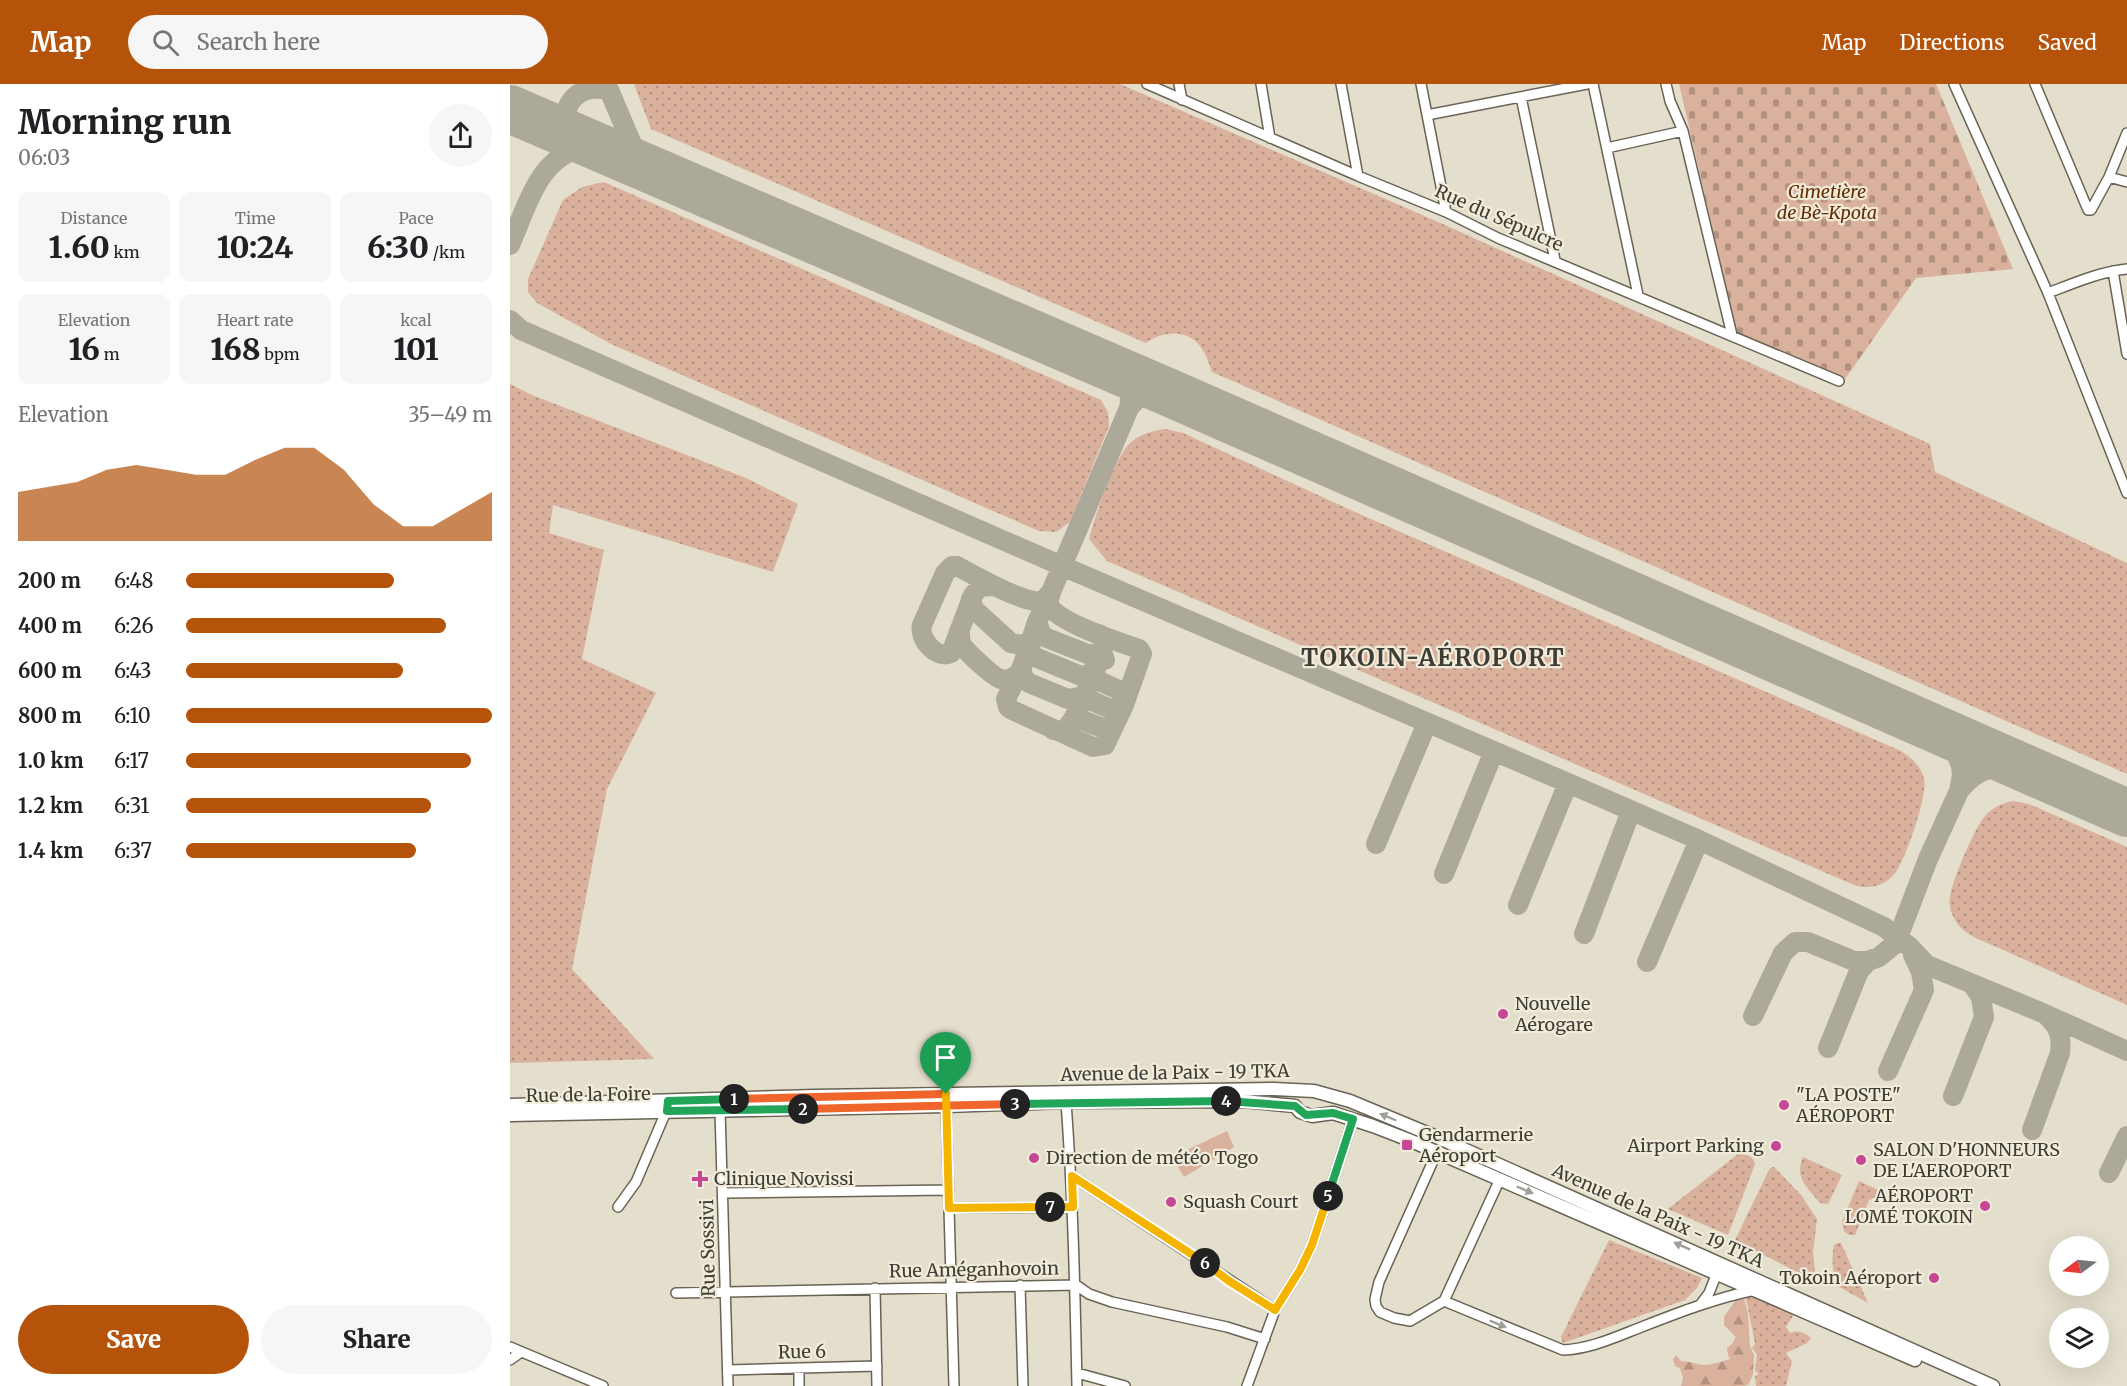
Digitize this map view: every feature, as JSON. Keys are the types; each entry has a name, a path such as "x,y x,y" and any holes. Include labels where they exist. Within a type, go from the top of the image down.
{"main road":[{"name":"Avenue de la Paix - 19 TKA","path":"510,1105 668,1106 1274,1089 1314,1091 1350,1101 1439,1138 1993,1386"},
{"name":"Avenue de la Paix - 19 TKA","path":"946,1100 1243,1101 1295,1106 1306,1115 1333,1113 1437,1152 1973,1386"},
{"name":"Avenue de la Paix - 19 TKA","path":"668,1106 720,1110 767,1103"},
{"name":"Rue de la Foire","path":"510,1115 668,1106"}],"street":[{"name":"Rue du Sépulcre","path":"1148,84 1358,177 1446,212 1498,238 1839,381"},
{"path":"1179,84 1182,100"},
{"path":"1261,84 1270,138"},
{"path":"1341,84 1358,177"},
{"path":"1421,84 1446,212"},
{"path":"1427,115 1587,84"},
{"path":"1593,84 1638,295"},
{"path":"1666,84 1683,131 1732,335"},
{"path":"1954,84 2048,293 2127,492"},
{"path":"2035,84 2088,210 2091,210 2109,177 2127,133"},
{"path":"1521,96 1555,261"},
{"path":"1607,148 1683,131"},
{"path":"2109,177 2127,182"},
{"path":"2048,293 2077,281 2127,269"},
{"path":"2113,271 2127,354"},
{"path":"946,1100 954,1386"},
{"path":"1066,1102 1072,1176 1077,1386"},
{"path":"618,1207 636,1182 668,1106"},
{"name":"Rue Sossivi","path":"720,1110 728,1386"},
{"path":"1247,1386 1275,1310 1300,1270 1312,1245 1353,1119"},
{"path":"1437,1152 1379,1282 1375,1299 1380,1312 1405,1321 1414,1319 1444,1301 1500,1179"},
{"path":"1072,1176 1275,1310"},
{"path":"724,1194 949,1190"},
{"path":"949,1208 1073,1207"},
{"path":"1700,1305 1709,1293 1717,1274"},
{"path":"1020,1285 1023,1386"},
{"name":"Rue Améganhovoin","path":"676,1293 1076,1285 1089,1294 1112,1302 1227,1327 1265,1339"},
{"path":"876,1288 877,1386"},
{"path":"1444,1301 1563,1350 1579,1349 1700,1305 1755,1290"},
{"path":"510,1347 603,1386"},
{"path":"510,1360 521,1352"},
{"name":"Rue 6","path":"728,1370 877,1366"},
{"path":"799,1368 799,1386"},
{"path":"1077,1373 1125,1386"}],"green space":[{"path":"634,84 1120,84 1436,221 1930,444 1935,472 2127,563 2127,774 1212,372 1204,352 1191,338 1168,334 1146,343 651,129"},
{"name":"Cimetière de Bè-Kpota","path":"1679,84 1936,84 2013,269 1916,278 1843,382 1737,334"},
{"path":"604,182 1101,400 1108,412 1109,426 1070,522 1056,532 1039,531 611,344 537,303 528,292 528,279 563,200 582,187"},
{"path":"510,384 532,395 746,478 798,504 773,572 553,505 549,533 604,550 582,659 656,693 607,789 572,969 654,1059 510,1063"},
{"path":"1165,429 1183,433 1355,512 1901,751 1921,770 1924,787 1915,826 1896,872 1887,881 1876,886 1854,885 1107,561 1089,539 1112,474 1130,443 1146,433"},
{"path":"2013,801 2029,804 2127,847 2127,1005 1976,938 1955,920 1950,902 1951,890 1970,843 1988,813 1998,806"},
{"path":"1227,1131 1234,1147 1184,1177 1172,1157"},
{"path":"1738,1154 1751,1157 1755,1164 1728,1235 1668,1209"},
{"path":"1803,1157 1842,1175 1828,1204 1820,1203 1803,1182 1800,1171"},
{"path":"1774,1167 1801,1195 1817,1219 1813,1252 1816,1282 1735,1240 1770,1168"},
{"path":"1859,1181 1885,1193 1869,1200 1855,1235 1849,1235 1844,1231 1842,1222"},
{"path":"1609,1240 1702,1278 1697,1288 1685,1300 1563,1343 1561,1337"},
{"path":"1841,1243 1868,1303 1836,1285 1833,1255 1834,1245"},
{"path":"1745,1293 1796,1311 1786,1327 1790,1333 1801,1332 1811,1338 1807,1343 1786,1353 1792,1361 1786,1386 1756,1386 1755,1376 1759,1374 1755,1370 1757,1354 1752,1348 1755,1344"},
{"path":"1743,1294 1748,1314 1750,1346 1754,1355 1753,1374 1749,1384 1745,1386 1681,1386 1683,1378 1680,1368 1675,1366 1673,1359 1676,1355 1681,1361 1703,1365 1730,1359 1727,1348 1736,1337 1724,1325 1724,1317 1735,1301 1731,1297"}],"taxiway":[{"path":"565,131 566,111 575,97 589,90 609,90 635,151 650,165 667,175"},
{"path":"510,245 533,190 550,166 574,150 607,149"},
{"path":"510,320 521,330 1699,840 1884,927 1910,947 1927,965 2127,1051"},
{"path":"1118,371 1129,388 1129,408 1147,393 1170,393"},
{"path":"993,586 980,587 973,595 951,653 940,654 926,642 922,625 945,573 952,566 957,566 1000,588 1035,601 1043,601 1051,592 1048,604 1063,618 1089,631 1139,649 1142,654 1124,705 1105,745 1093,747 1012,710 1008,707 1006,699 1022,667 1037,622 1051,592 1129,408"},
{"path":"971,599 974,609 1011,643 1020,645 1030,642 1031,653 1035,657 1081,676 1095,670"},
{"path":"1037,622 1042,635 1047,638 1090,655 1102,652 1105,660"},
{"path":"960,633 963,646 997,677 1004,680 1013,678 1019,673"},
{"path":"1053,730 1067,727 1082,703 1102,652 1104,642 1099,634"},
{"path":"1022,667 1022,676 1029,683 1068,699 1084,696"},
{"path":"1095,670 1097,680 1121,691 1130,687"},
{"path":"1086,691 1090,700 1107,707 1116,709 1124,705"},
{"path":"1077,711 1080,719 1092,724 1105,728 1114,726"},
{"path":"1376,844 1427,723"},
{"path":"1753,1016 1783,953 1795,942 1808,942 1854,961 1868,961 1879,957 1896,943 1928,859 1959,791 1962,775 1954,747 1931,727"},
{"path":"1444,874 1494,751"},
{"path":"1959,791 1974,776 1989,769 1998,767 2027,769"},
{"path":"1518,905 1568,783"},
{"path":"1584,934 1631,811"},
{"path":"1647,962 1699,840"},
{"path":"1888,1071 1924,990 1921,972 1913,955"},
{"path":"1828,1048 1859,971 1868,961"},
{"path":"1953,1096 1984,1017 1981,997 1972,984"},
{"path":"2032,1130 2060,1053 2059,1033 2047,1016"},
{"path":"2109,1173 2127,1136"}],"runway":[{"path":"510,109 1170,393 2127,813"}],"place":[{"name":"Nouvelle Aérogare","path":"1503,1014"},
{"name":"\"LA POSTE\" AÉROPORT","path":"1784,1105"},
{"name":"Gendarmerie Aéroport","path":"1407,1145"},
{"name":"Airport Parking","path":"1776,1146"},
{"name":"Direction de météo Togo","path":"1034,1158"},
{"name":"SALON D'HONNEURS DE L'AEROPORT","path":"1861,1160"},
{"name":"Clinique Novissi","path":"700,1179"},
{"name":"Squash Court","path":"1171,1202"},
{"name":"AÉROPORT LOMÉ TOKOIN","path":"1985,1206"},
{"name":"Tokoin Aéroport","path":"1934,1278"}],"district":[{"name":"TOKOIN-AÉROPORT","path":"1433,658"}],"route":[{"path":"946,1094 668,1101 667,1111 946,1106 1066,1102 1243,1101 1295,1106 1300,1112 1312,1116 1333,1113 1353,1119 1312,1245 1300,1270 1275,1310 1229,1281 1183,1247 1072,1176 1073,1207 949,1208 949,1190 946,1106 946,1094"}]}
